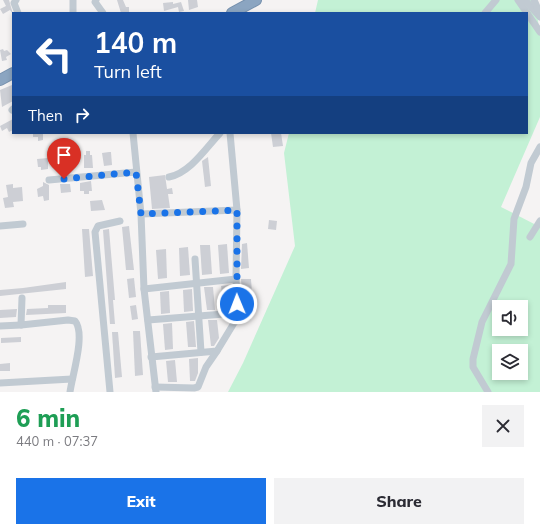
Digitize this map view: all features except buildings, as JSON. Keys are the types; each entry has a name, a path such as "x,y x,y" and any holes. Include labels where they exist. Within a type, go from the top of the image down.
{"highway":[{"path":"236,12 248,9 256,0"},
{"path":"0,80 12,74"}],"street":[{"path":"16,0 14,3 18,12"},
{"path":"73,0 73,12"},
{"path":"486,12 496,0"},
{"path":"518,0 526,12"},
{"path":"525,0 540,15"},
{"path":"534,0 540,15"},
{"path":"95,1 102,12"},
{"path":"528,14 540,32"},
{"path":"133,134 141,214 144,289 148,320 150,357 155,389 198,387 206,367 238,316 236,279 237,210 230,134"},
{"path":"169,177 182,172 219,134"},
{"path":"488,392 473,367 473,359 482,322 511,264 514,219 526,187 531,163 540,147"},
{"path":"50,180 136,172"},
{"path":"141,214 237,210"},
{"path":"530,237 540,220"},
{"path":"110,392 95,232 98,226 120,222"},
{"path":"0,226 22,224"},
{"path":"195,259 202,352"},
{"path":"144,289 236,279"},
{"path":"21,325 22,298"},
{"path":"148,320 200,316 248,317"},
{"path":"0,326 68,320 77,323 80,328 76,368 72,379 70,392"},
{"path":"150,357 217,351"},
{"path":"0,383 72,379"}],"green space":[{"path":"318,0 535,0 540,35 540,117 501,207 540,227 540,392 228,392 243,363 295,246 284,153 289,134 528,134 528,12 315,12"}],"route":[{"path":"64,179 136,172 141,214 237,210 237,304"}]}
